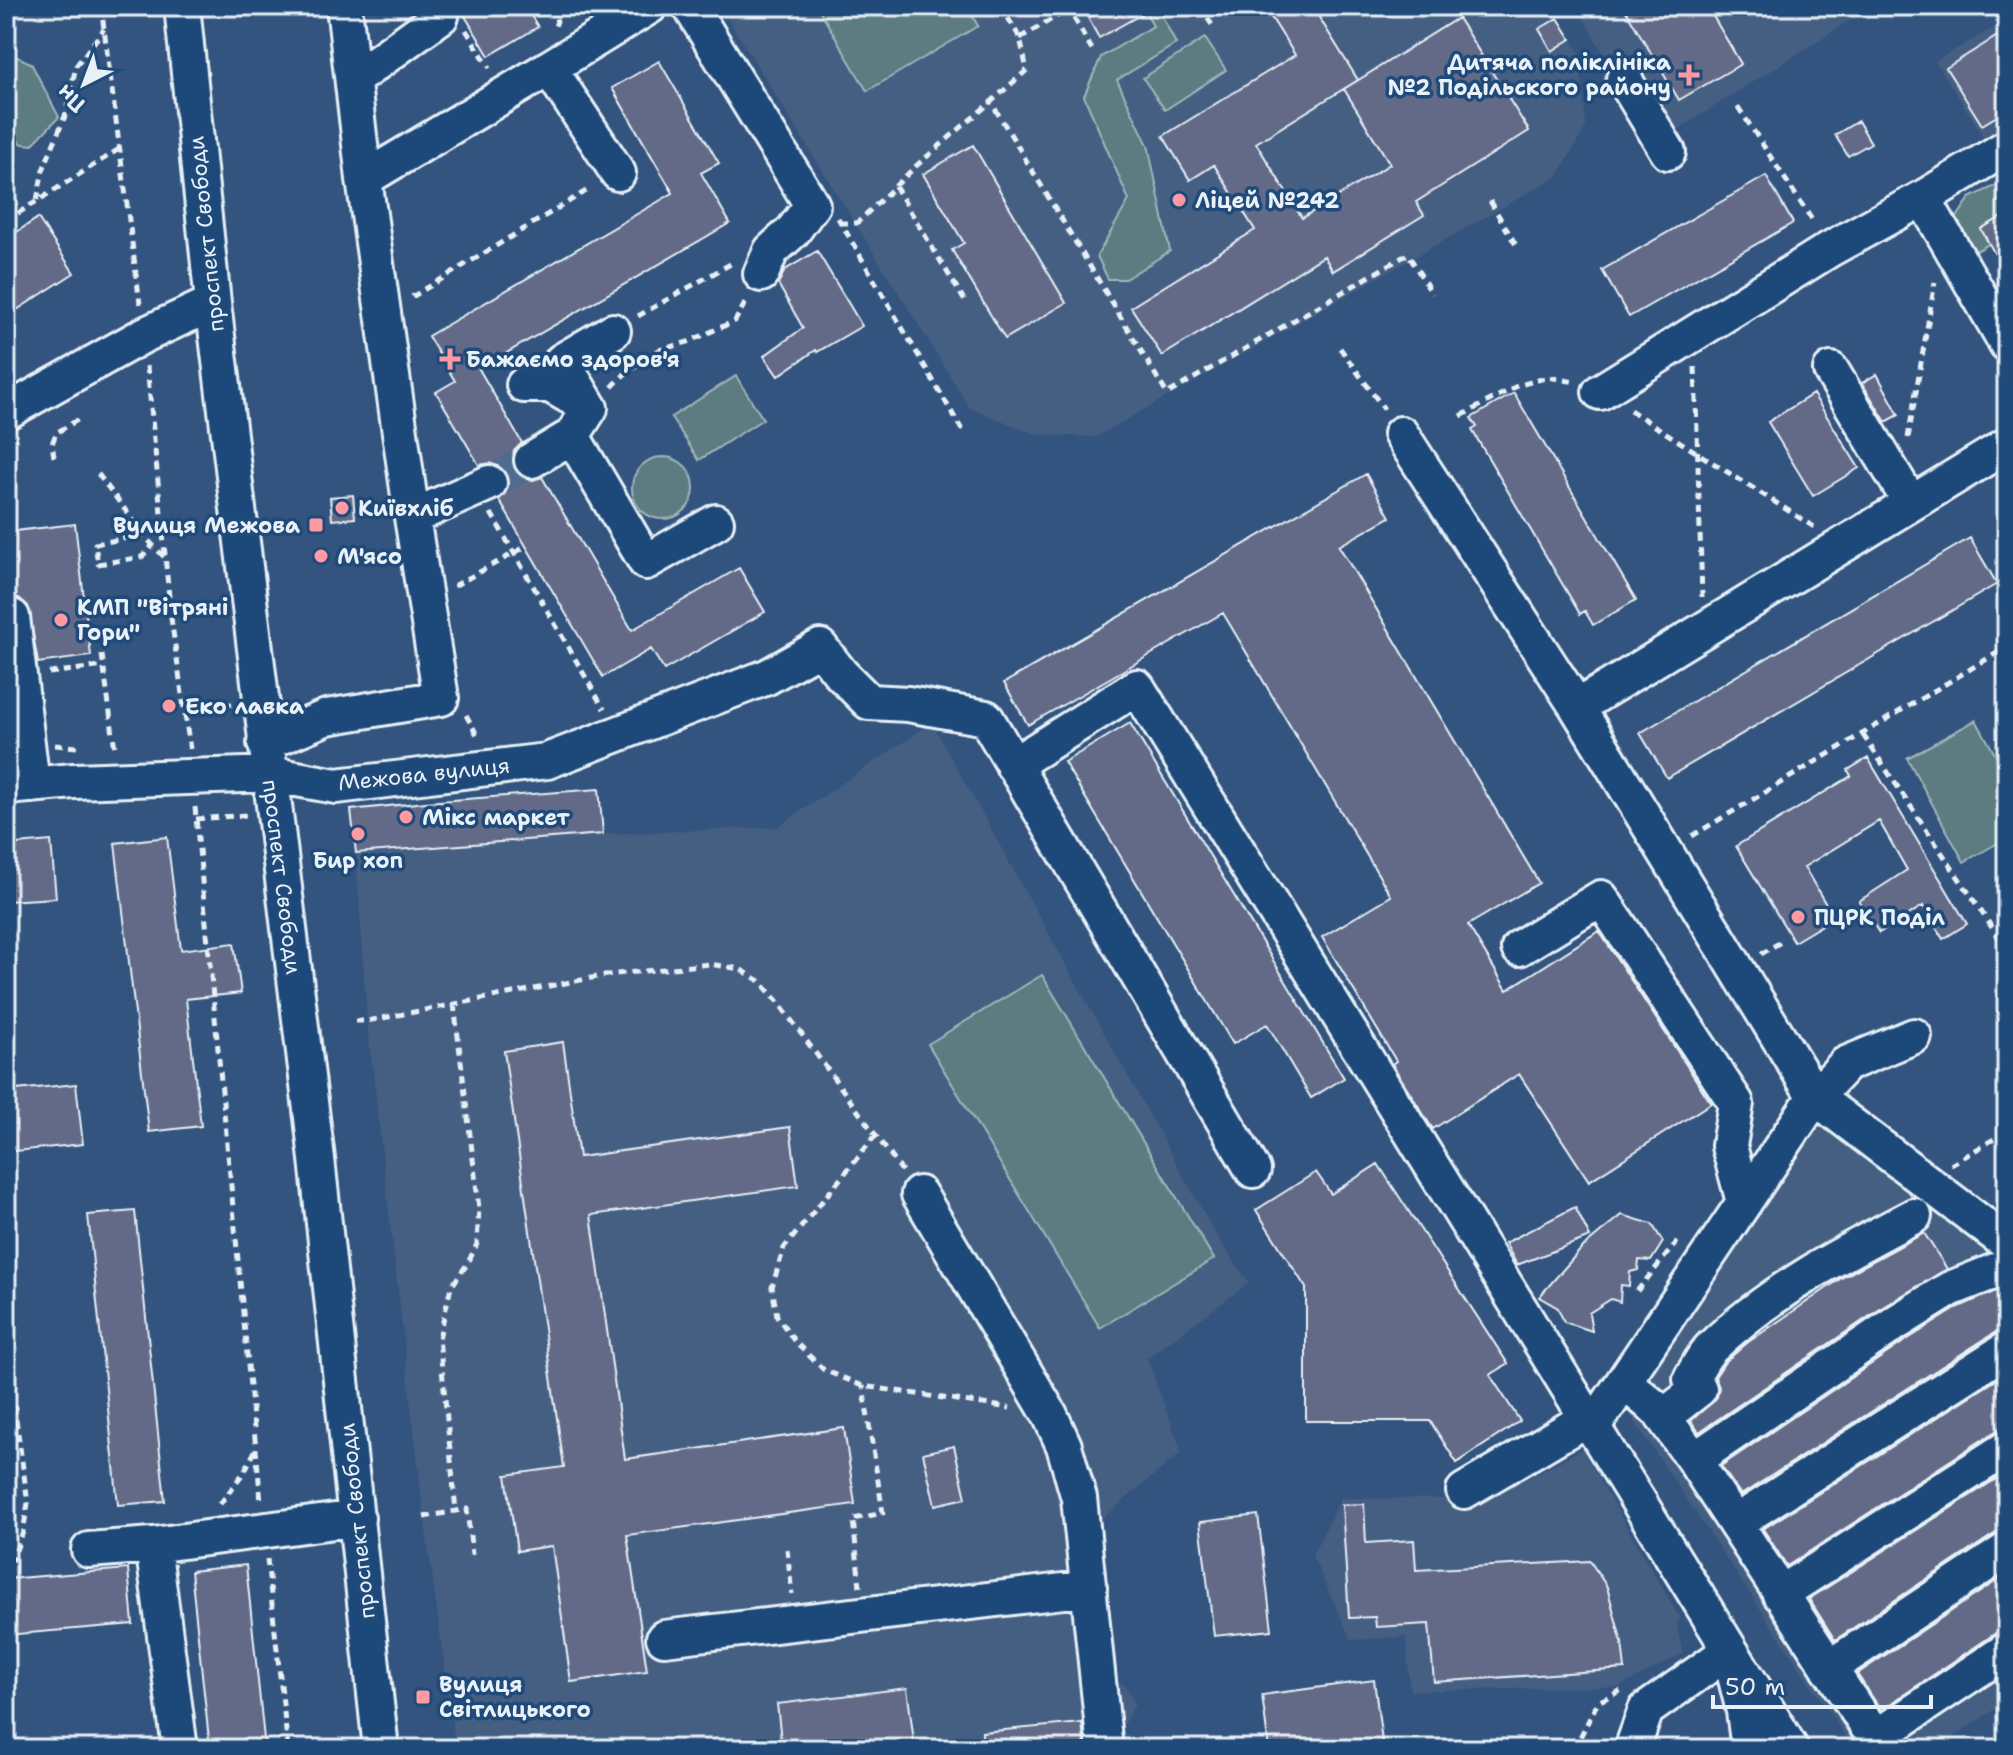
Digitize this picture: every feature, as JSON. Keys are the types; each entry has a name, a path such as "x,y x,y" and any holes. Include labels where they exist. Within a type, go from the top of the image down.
{"street":[{"name":"проспект Свободи","path":"182,6 213,303 317,1159 381,1749"},
{"path":"267,758 327,717 441,698 364,179 344,6"},
{"path":"364,179 650,6"},
{"path":"690,6 812,205 766,263"},
{"path":"354,79 441,16"},
{"path":"549,68 618,173"},
{"path":"1624,79 1668,152"},
{"path":"1600,392 1830,249 2007,147"},
{"path":"1923,198 2007,344"},
{"path":"6,412 144,335 213,303"},
{"path":"613,331 562,361 581,422 646,562 716,522"},
{"path":"1831,370 1905,492"},
{"path":"524,385 550,385 581,422"},
{"path":"532,460 581,422"},
{"path":"1401,434 1577,707 1815,1097 2001,1257 1897,1322 1694,1460"},
{"path":"1577,707 1842,544 1905,492 2007,445"},
{"path":"412,517 483,486"},
{"path":"12,617 19,786"},
{"name":"Межова вулиця","path":"19,786 267,758 336,786 547,761 767,677 820,647 869,702 908,704 986,718 1013,765"},
{"path":"1253,1170 1013,765 1137,687 1602,1401 1729,1651 1791,1749"},
{"path":"1519,948 1601,898 1736,1103 1729,1146 1744,1202"},
{"path":"1464,1491 1602,1401 1815,1097 1846,1064 1914,1036"},
{"path":"919,1194 1050,1415 1064,1446 1079,1498 1105,1749"},
{"path":"1663,1417 1699,1389 1691,1379 1709,1349 1778,1293 1914,1216"},
{"path":"1735,1523 2007,1349"},
{"path":"1602,1401 1663,1417 1875,1738 2007,1650"},
{"path":"1780,1594 2007,1448"},
{"path":"89,1550 357,1518"},
{"path":"165,1543 180,1749"},
{"path":"1829,1668 2007,1550"},
{"path":"664,1638 1089,1588"},
{"path":"1632,1749 1646,1710 1729,1651"},
{"path":"1729,1651 1744,1711 1749,1749"}],"path":[{"path":"812,205 841,223 857,223 1027,70 1020,38 1001,6"},
{"path":"1200,6 1214,28"},
{"path":"1020,38 1070,7 1094,53"},
{"path":"37,200 40,179 65,116 76,66 104,29"},
{"path":"991,102 1167,394 1408,254 1432,294"},
{"path":"1738,107 1830,249"},
{"path":"6,221 119,149"},
{"path":"411,298 618,173"},
{"path":"6,186 21,211"},
{"path":"895,186 966,303"},
{"path":"1490,201 1516,245"},
{"path":"1905,492 1943,236"},
{"path":"581,422 628,371 659,350 688,342 735,321 766,263 734,262 613,331"},
{"path":"1693,334 1702,630"},
{"path":"1340,348 1401,434"},
{"path":"1461,416 1517,386 1548,377 1573,381 1600,392 1842,544"},
{"path":"54,457 52,444 56,433 79,419"},
{"path":"98,474 144,535 165,557"},
{"path":"483,486 618,734"},
{"path":"144,535 95,544 98,564 142,557 153,545"},
{"path":"451,588 527,546"},
{"path":"150,611 170,609"},
{"path":"1689,838 2007,647"},
{"path":"102,655 115,750"},
{"path":"1863,735 2005,943 2002,956 2007,966"},
{"path":"194,799 288,1749"},
{"path":"355,1021 607,975 710,964 740,969 760,981 778,1002 919,1194"},
{"path":"454,1004 479,1208 474,1254 451,1287 439,1338 456,1511"},
{"path":"1940,1172 2007,1131"},
{"path":"876,1135 784,1248 772,1287 777,1316 795,1342 824,1370 863,1386 1050,1415"},
{"path":"6,1350 28,1503 23,1532 12,1561"},
{"path":"863,1386 883,1513 853,1519 863,1615"},
{"path":"165,1543 203,1522 229,1493 256,1449"},
{"path":"424,1517 467,1509 472,1555"},
{"path":"787,1549 796,1623"}],"shaded area":[{"name":"Ліцей №242","path":"720,6 1552,6 1580,54 1586,127 1558,176 1096,437 1038,435 970,408"},
{"name":"Дитяча поліклініка №2 Подільского району","path":"1577,6 1872,6 1654,145"},
{"path":"2007,20 2007,138 1984,137 1935,61"},
{"path":"932,723 1215,1233 1249,1283 1147,1358 1182,1452 1097,1523 1110,1676 1125,1686 1135,1704 1122,1727 1123,1749 456,1749 424,1517 367,1021 356,853 603,834 777,827"},
{"path":"1819,1121 2007,1265 2007,1701 1936,1749 1854,1749 1627,1410 1718,1265"},
{"path":"1582,1449 1679,1617 1677,1627 1683,1654 1619,1687 1410,1691 1406,1637 1351,1640 1312,1555 1341,1498 1470,1499 1525,1480"}],"green space":[{"path":"817,6 967,6 978,26 867,91"},
{"path":"1143,6 1157,6 1176,44 1117,80 1148,145 1170,251 1125,279 1108,279 1097,256 1129,200 1084,96 1101,57 1153,26"},
{"path":"1205,38 1226,70 1165,110 1143,78"},
{"path":"17,57 31,63 59,117 32,145 6,135 6,64"},
{"path":"2007,180 2007,214 1981,229 1989,244 1969,255 1955,220 1970,198"},
{"path":"736,376 763,419 699,460 671,417"},
{"path":"657,457 669,457 685,466 692,476 692,500 685,510 669,519 657,519 637,505 632,494 632,482 646,462"},
{"path":"1976,720 2007,776 2007,838 1964,862 1907,758"},
{"path":"1042,975 1214,1259 1100,1328 928,1044"}],"building":[{"path":"459,6 525,6 538,27 489,56"},
{"path":"1110,6 1156,6 1099,38 1088,18"},
{"path":"1264,6 1312,6 1358,80 1256,143 1302,218 1390,164 1344,89 1458,18 1529,131 1416,202 1424,215 1333,271 1324,256 1162,356 1131,307 1255,230 1214,165 1190,180 1163,136 1295,55"},
{"path":"1623,6 1707,6 1741,64 1679,100"},
{"path":"1558,18 1571,39 1552,51 1539,29"},
{"path":"2007,30 2007,110 1982,125 1946,68"},
{"path":"659,61 719,163 701,173 730,223 479,369 522,443 514,451 512,461 515,470 523,478 533,480 542,477 632,630 739,568 765,612 664,670 651,649 603,677 499,500 509,486 507,474 492,463 479,465 436,392 455,381 428,336 673,193 612,88"},
{"path":"1858,121 1871,143 1848,156 1835,135"},
{"path":"973,145 1066,303 1005,339 952,250 964,243 923,174"},
{"path":"1766,176 1793,223 1629,317 1602,270"},
{"path":"2007,214 2007,276 1981,229"},
{"path":"38,218 74,273 6,317 6,239"},
{"path":"817,251 862,326 816,350 778,376 764,356 803,328 778,284 785,270"},
{"path":"1877,374 1899,415 1886,422 1862,383"},
{"path":"1514,393 1636,600 1593,625 1585,611 1580,614 1472,430 1477,427 1471,418"},
{"path":"1813,394 1859,468 1813,496 1768,422"},
{"path":"1366,474 1390,517 1339,546 1539,883 1468,925 1507,990 1599,931 1711,1103 1589,1181 1519,1074 1433,1129 1429,1123 1392,1064 1396,1061 1322,937 1391,896 1223,613 1028,725 1004,683"},
{"path":"353,495 355,518 332,520 330,497"},
{"name":"КМП \"Вітряні Гори\"","path":"75,524 91,656 38,663 28,606 19,598 6,598 6,532"},
{"path":"1970,538 1997,584 1667,778 1640,733"},
{"path":"1130,723 1344,1078 1311,1098 1267,1024 1233,1044 1064,762"},
{"path":"1868,758 1967,924 1943,939 1923,906 1879,933 1859,901 1907,870 1879,821 1804,867 1834,918 1794,942 1736,846 1851,776 1848,770"},
{"path":"599,789 603,834 356,853 351,810"},
{"path":"167,837 181,950 234,943 241,993 186,999 201,1126 149,1132 115,843"},
{"path":"51,841 56,898 6,901 6,845"},
{"path":"563,1042 579,1157 790,1127 798,1186 591,1215 625,1459 844,1428 855,1504 627,1535 647,1671 571,1682 552,1546 517,1551 506,1475 564,1467 504,1051"},
{"path":"76,1084 83,1144 6,1152 6,1091"},
{"path":"1378,1164 1508,1364 1490,1375 1520,1421 1457,1463 1430,1421 1306,1421 1306,1288 1256,1210 1316,1172 1331,1194"},
{"path":"1575,1207 1590,1237 1517,1265 1505,1243"},
{"path":"135,1211 165,1501 118,1505 88,1215"},
{"path":"1622,1215 1652,1224 1663,1242 1651,1261 1639,1260 1638,1270 1630,1272 1629,1286 1621,1285 1620,1302 1611,1299 1589,1313 1592,1331 1564,1322 1558,1308 1539,1297 1582,1248"},
{"path":"1924,1233 1947,1269 1886,1305 1699,1432 1691,1421 1717,1397 1719,1387 1715,1377 1725,1362 1747,1343 1843,1277"},
{"path":"2007,1286 2007,1329 1996,1332 1741,1495 1721,1466 1908,1339 1959,1307"},
{"path":"2007,1373 2007,1428 1996,1431 1787,1566 1763,1529"},
{"path":"954,1446 966,1498 935,1505 923,1453"},
{"path":"2007,1472 2007,1530 1996,1533 1835,1640 1809,1599"},
{"path":"1364,1504 1366,1543 1414,1540 1416,1570 1590,1561 1607,1587 1622,1643 1625,1669 1434,1682 1429,1624 1376,1627 1375,1617 1349,1618 1342,1505"},
{"path":"1258,1515 1272,1630 1214,1636 1200,1522"},
{"path":"246,1565 265,1749 210,1749 191,1571"},
{"path":"128,1569 133,1624 6,1635 6,1579"},
{"path":"2007,1574 2007,1630 1996,1633 1881,1710 1857,1674"},
{"path":"1374,1680 1383,1749 1269,1749 1262,1695"},
{"path":"907,1688 915,1749 782,1749 777,1704"},
{"path":"1082,1723 1085,1749 982,1749 982,1732"}],"tunnel":[{"path":"489,483 532,460"}],"place":[{"name":"Дитяча поліклініка №2 Подільского району","path":"1689,75"},
{"name":"Ліцей №242","path":"1179,200"},
{"name":"Бажаємо здоров'я","path":"450,359"},
{"name":"Київхліб","path":"342,508"},
{"name":"Вулиця Межова","path":"316,525"},
{"name":"М'ясо","path":"321,556"},
{"name":"КМП \"Вітряні Гори\"","path":"61,620"},
{"name":"Еко лавка","path":"169,706"},
{"name":"Мікс маркет","path":"406,817"},
{"name":"Бир хоп","path":"358,834"},
{"name":"ПЦРК Поділ","path":"1798,917"},
{"name":"Вулиця Світлицького","path":"423,1697"}]}
